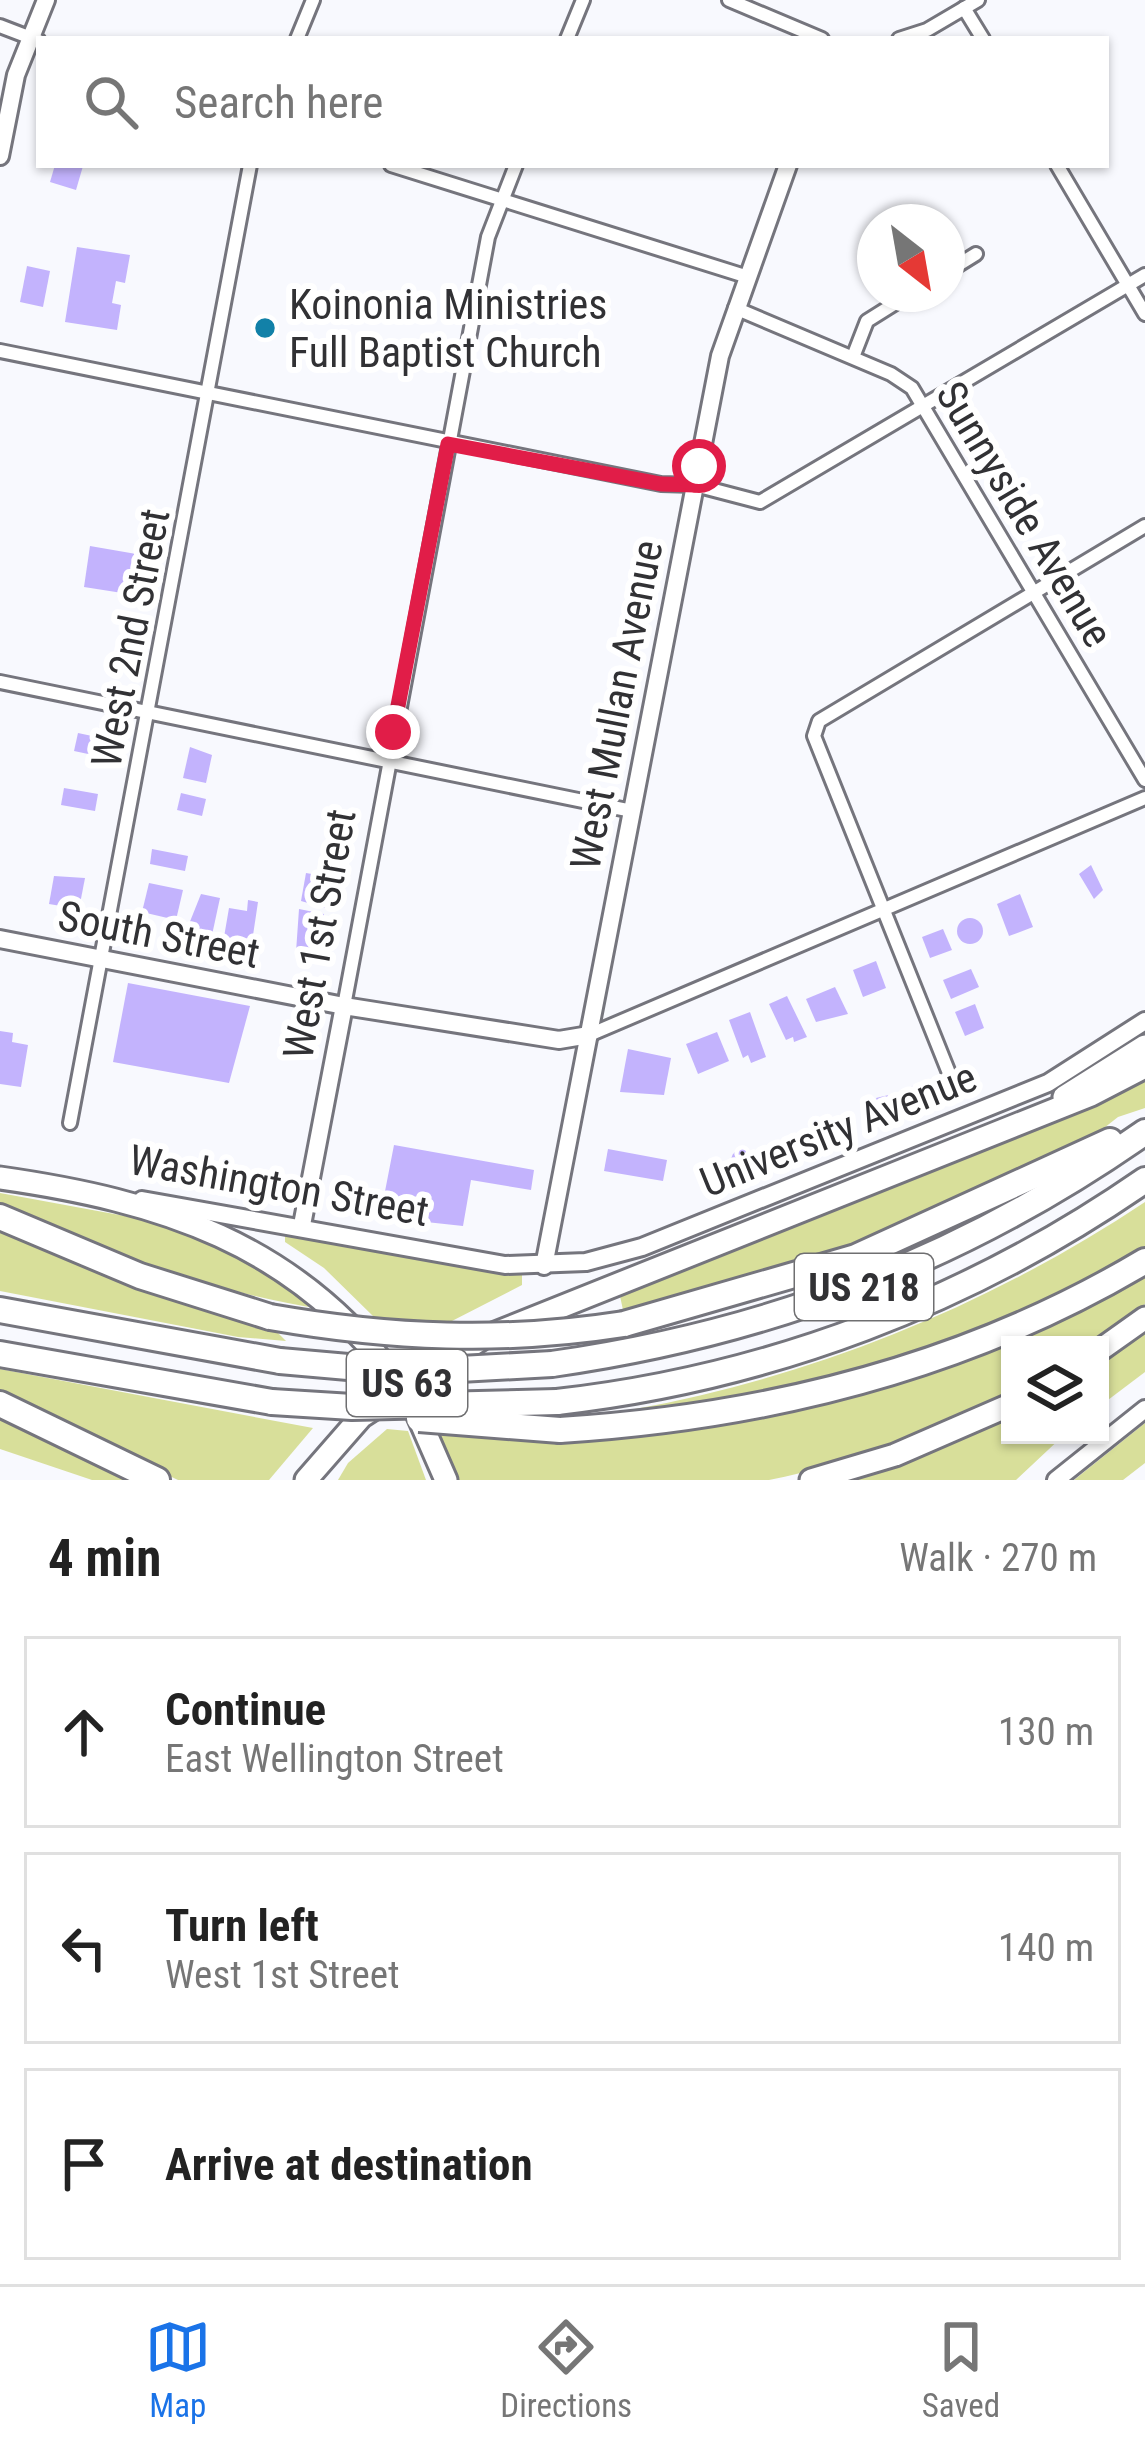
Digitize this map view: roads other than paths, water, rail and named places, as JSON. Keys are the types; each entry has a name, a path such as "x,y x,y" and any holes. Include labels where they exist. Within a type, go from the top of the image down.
{"highway":[{"path":"0,1217 140,1276 270,1317 419,1338 521,1337 624,1324 856,1257 1145,1129"},
{"name":"US 218","path":"0,1310 280,1361 405,1372 552,1364 723,1333 846,1294 1000,1223 1145,1129"},
{"name":"US 218","path":"0,1354 272,1402 352,1407 557,1402 674,1385 860,1332 990,1273 1145,1180"},
{"path":"352,1407 454,1425 560,1430 656,1424 746,1410 870,1379 1054,1311 1145,1261"},
{"path":"0,1404 157,1480"}],"main road":[{"name":"US 63","path":"306,1480 361,1417 401,1387 531,1316 983,1137 1085,1086 1145,1046"},
{"path":"983,1137 1145,1067"},
{"name":"Washington Street","path":"0,1178 67,1188"},
{"path":"67,1188 163,1213 251,1248 325,1299 401,1387 425,1424 446,1480"},
{"path":"1109,1344 1145,1318"},
{"path":"811,1480 895,1455 1001,1409"}],"street":[{"path":"0,156 16,75 35,39 46,0"},
{"path":"298,36 313,0"},
{"path":"568,36 583,0"},
{"path":"729,0 815,36"},
{"path":"904,36 978,0"},
{"path":"964,8 981,36"},
{"path":"0,26 35,39"},
{"name":"West 2nd Street","path":"70,1123 249,168"},
{"path":"401,168 745,276"},
{"name":"West 1st Street","path":"302,1226 488,236 515,168"},
{"name":"West Mullan Avenue","path":"544,1267 695,485 735,308 787,168"},
{"path":"1059,168 1145,314"},
{"path":"965,261 976,254"},
{"path":"0,351 211,391 448,444 661,484 695,485 760,502 1145,275"},
{"name":"Sunnyside Avenue","path":"735,308 902,379 925,405 1145,780"},
{"path":"853,357 867,321 881,312"},
{"path":"957,1094 814,736 818,721 1145,526"},
{"path":"0,682 632,811"},
{"path":"590,1036 1145,798"},
{"name":"South Street","path":"0,940 344,1006 559,1040 590,1036"},
{"name":"University Avenue","path":"544,1267 642,1247 1006,1100 1075,1068 1145,1022"},
{"name":"Washington Street","path":"67,1188 469,1259 544,1267"},
{"path":"1057,1480 1145,1409"}],"place":[{"name":"Koinonia Ministries Full Baptist Church","path":"265,328"}]}
